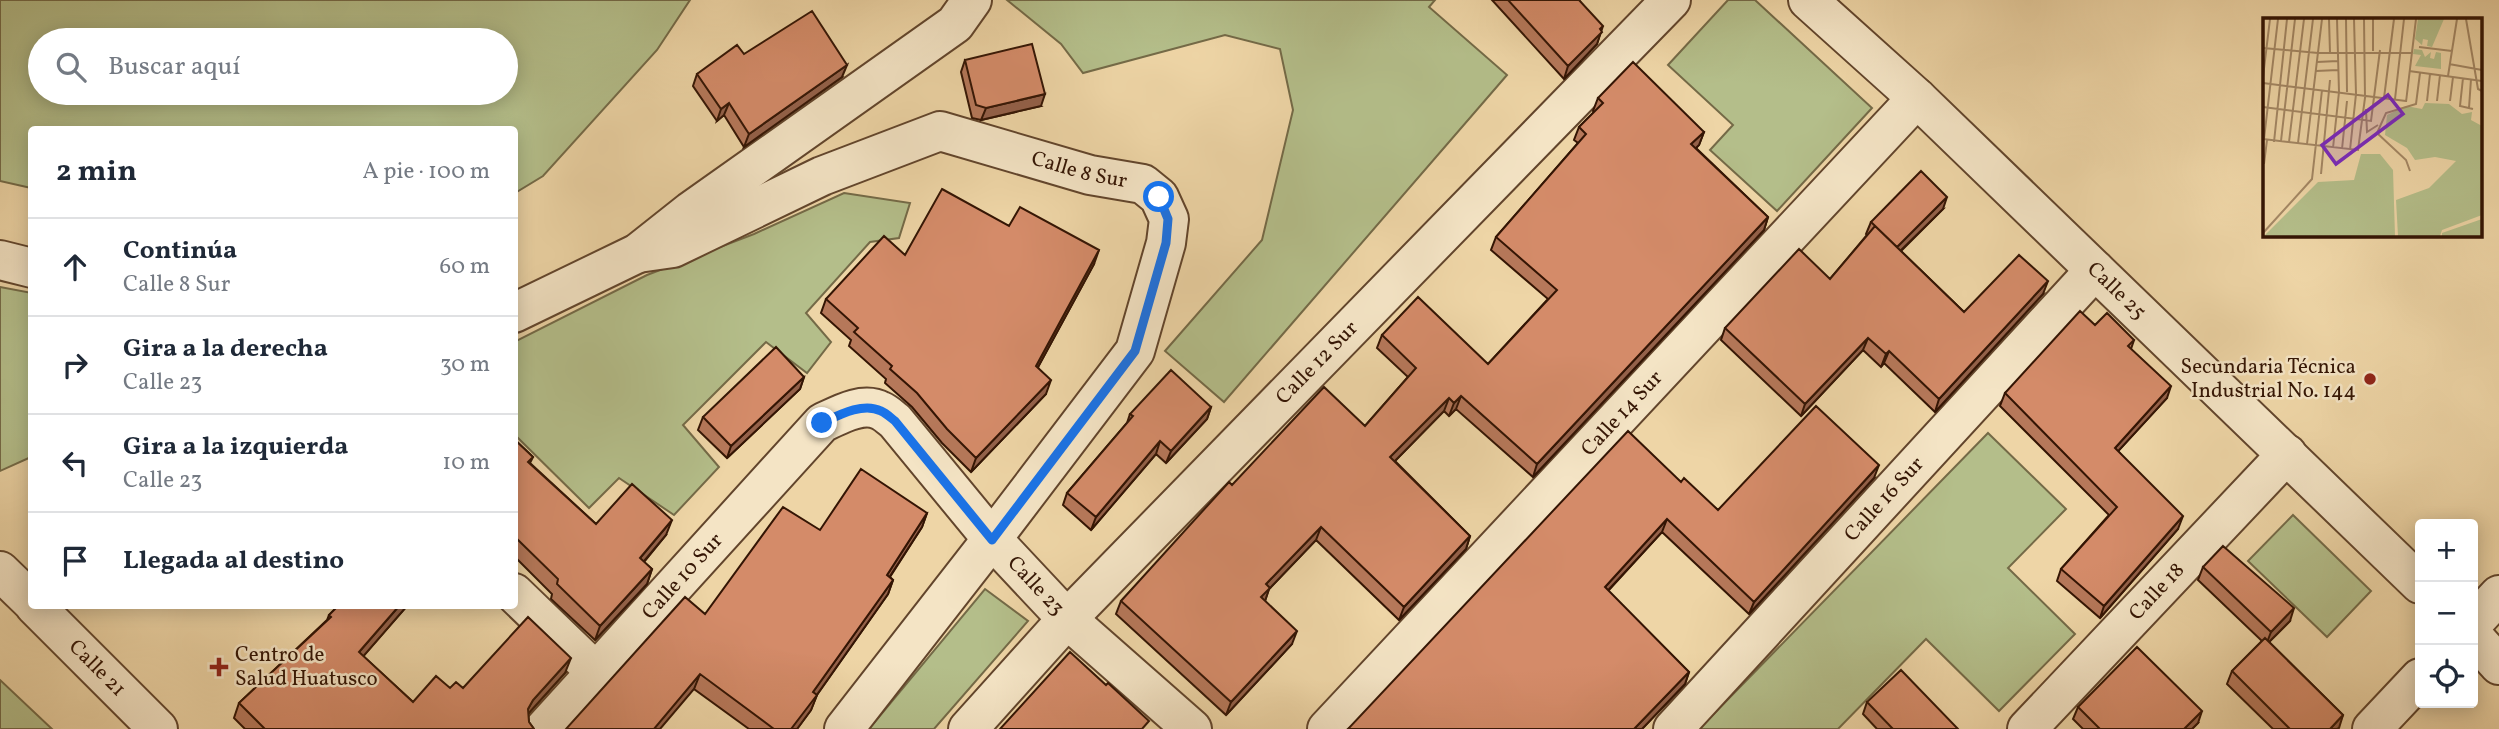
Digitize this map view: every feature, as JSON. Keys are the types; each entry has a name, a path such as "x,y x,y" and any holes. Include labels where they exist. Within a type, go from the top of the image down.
{"street":[{"name":"Calle 8 Sur","path":"518,311 638,253 691,211 955,24 972,0"},
{"name":"Calle 12 Sur","path":"968,729 1067,619 1671,0"},
{"name":"Calle 25","path":"1808,0 1917,98 2418,582"},
{"name":"Calle 14 Sur","path":"1327,729 1917,98"},
{"name":"Calle 8 Sur","path":"638,253 673,248 822,176 940,131 1090,175 1143,184 1159,197 1168,219 1166,243 1135,351 844,729"},
{"path":"0,260 28,267"},
{"name":"Calle 16 Sur","path":"1673,729 2095,270"},
{"name":"Calle 23","path":"822,423 846,412 865,408 881,410 895,421 992,540 1067,619 1192,729"},
{"name":"Calle 10 Sur","path":"544,729 822,423"},
{"name":"Calle 18","path":"2027,729 2287,454"},
{"name":"Calle 21","path":"0,570 28,599"},
{"path":"2478,618 2499,595"},
{"path":"518,597 596,672"},
{"name":"Calle 21","path":"38,609 158,729"},
{"path":"2478,642 2499,665"},
{"path":"2372,729 2415,683"}],"green space":[{"path":"0,0 690,0 657,50 543,176 518,191 518,126 28,126 28,187 0,181"},
{"path":"1007,0 1435,0 1429,7 1507,75 1224,402 1165,351 1262,240 1293,110 1280,49 1225,35 1083,73 1061,44"},
{"path":"1728,0 1755,0 1872,108 1777,211 1710,150 1733,125 1668,65"},
{"path":"844,193 910,203 899,238 870,242 806,313 831,342 807,373 766,342 683,425 719,467 674,515 619,478 589,508 518,438 518,340 647,275 754,234"},
{"path":"0,287 28,292 28,458 0,471"},
{"path":"1988,433 2066,509 2008,568 2075,634 1999,711 1926,639 1838,729 1699,729"},
{"path":"2293,515 2371,591 2327,637 2248,561"},
{"path":"985,589 1028,621 934,729 869,729"},
{"path":"0,680 52,729 0,729"}],"building":[{"path":"1508,0 1579,0 1603,26 1600,29 1602,32 1568,66"},
{"path":"812,11 847,65 749,134 729,103 721,109 697,74 737,45 744,54"},
{"path":"1032,44 1045,94 986,108 976,105 965,60"},
{"path":"1633,62 1704,132 1691,144 1768,217 1537,464 1461,396 1454,403 1449,398 1390,457 1470,536 1404,607 1321,527 1266,584 1270,588 1261,597 1297,631 1231,702 1121,601 1229,482 1232,485 1324,387 1365,426 1416,368 1382,335 1418,297 1488,364 1557,290 1496,237 1586,134 1579,127 1603,103 1598,98"},
{"path":"1921,171 1947,197 1897,247 1871,222"},
{"path":"942,189 1009,226 1020,207 1099,250 1036,366 1051,380 976,458 917,393 890,369 892,366 854,332 858,328 826,299 884,236 905,255"},
{"path":"1875,226 1964,312 2019,255 2048,281 1939,399 1889,351 1886,354 1868,338 1805,404 1725,328 1799,249 1830,279"},
{"path":"2080,311 2095,325 2107,313 2134,340 2128,346 2171,386 2115,448 2183,516 2104,606 2061,569 2117,507 2005,393"},
{"path":"776,347 804,377 731,446 703,417"},
{"path":"1171,370 1211,407 1171,451 1160,441 1096,517 1067,493 1133,416 1130,414"},
{"path":"1816,406 1879,465 1754,602 1667,519 1605,587 1689,672 1634,729 1348,729 1628,431 1681,482 1684,478 1718,510"},
{"path":"518,443 533,457 528,462 596,524 632,484 672,520 640,558 652,569 600,626 557,584 558,579 518,540"},
{"path":"861,469 927,513 887,575 893,580 813,692 817,695 791,729 774,729 700,674 654,729 566,729 685,597 705,614 783,507 820,530"},
{"path":"2223,546 2294,608 2271,632 2203,567"},
{"path":"335,609 396,609 359,652 413,702 436,676 450,688 456,682 463,688 528,617 571,658 528,709 529,722 534,729 263,729 239,703 331,617 329,615"},
{"path":"2265,638 2343,715 2330,729 2290,729 2232,671"},
{"path":"2137,647 2202,711 2184,729 2100,729 2078,707"},
{"path":"1070,652 1149,721 1142,729 1000,729"},
{"path":"1901,670 1958,729 1893,729 1867,702"}],"place":[{"name":"Secundaria Técnica Industrial No. 144","path":"2370,379"},
{"name":"Centro de Salud Huatusco","path":"219,667"}],"route":[{"path":"822,423 846,412 865,408 881,410 895,421 992,540 1135,351 1166,243 1168,219 1159,197"}]}
